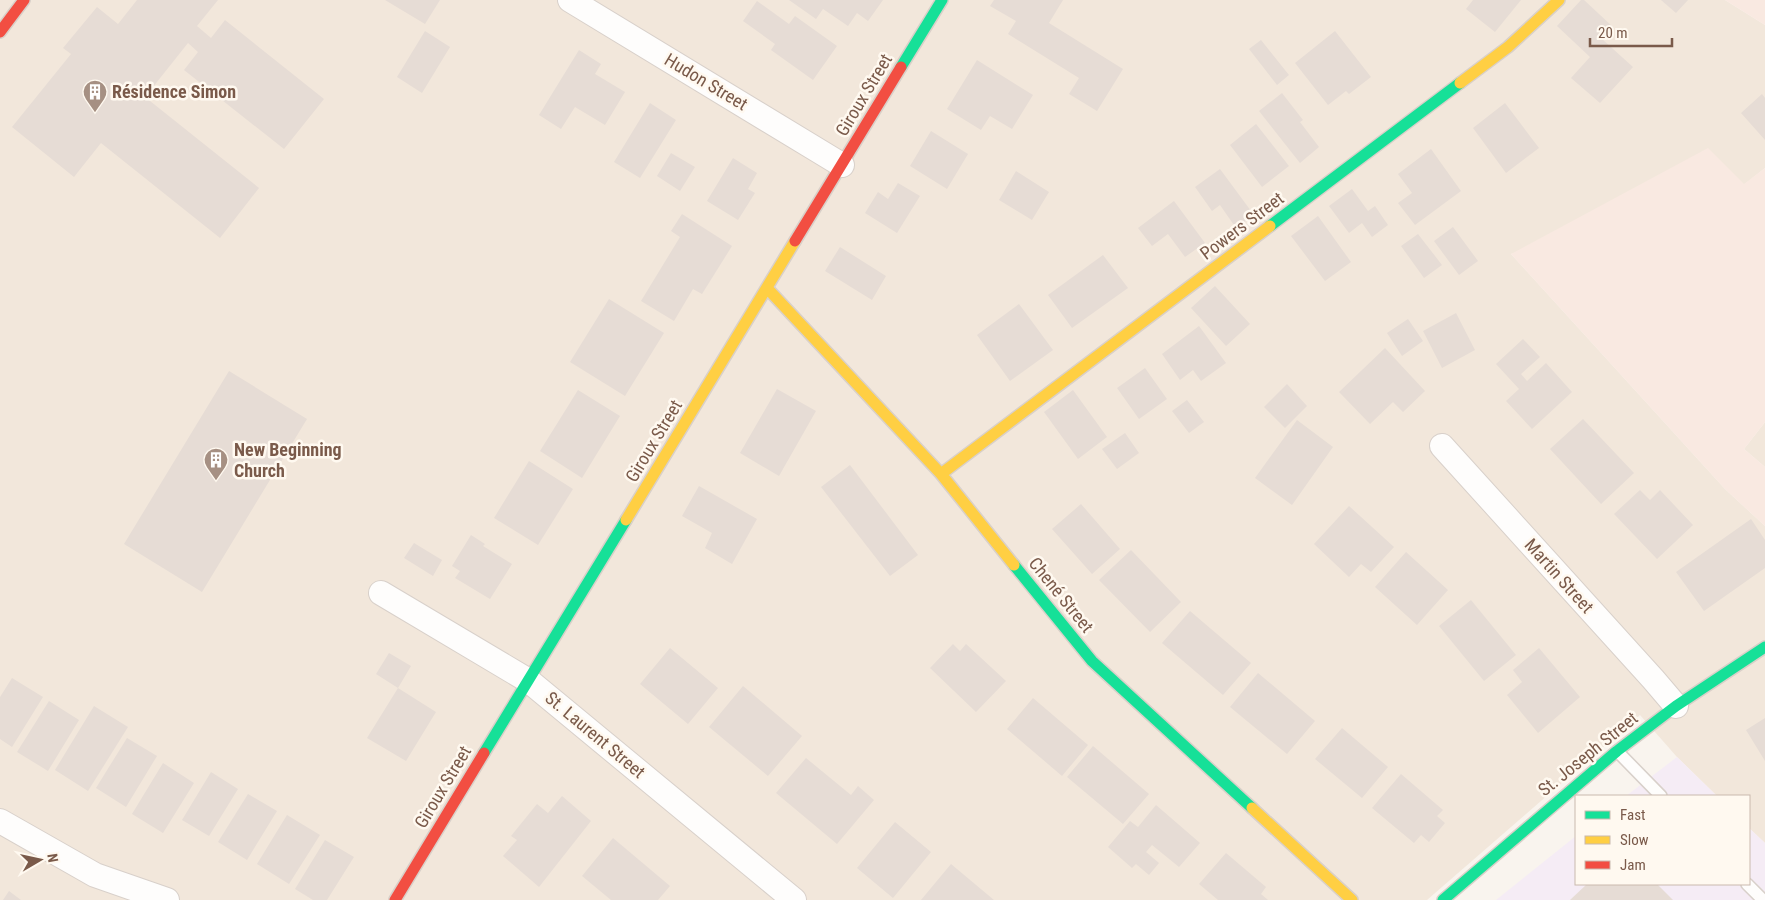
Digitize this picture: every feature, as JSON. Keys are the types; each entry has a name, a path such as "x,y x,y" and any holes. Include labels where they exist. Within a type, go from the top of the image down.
{"street":[{"path":"0,32 24,0"},
{"name":"Hudon Street","path":"570,0 842,164"},
{"name":"Giroux Street","path":"395,900 942,0"},
{"name":"Powers Street","path":"941,474 1508,47 1559,0"},
{"name":"Chené Street","path":"767,288 941,474 1092,660 1352,900"},
{"name":"Martin Street","path":"1442,446 1676,706"},
{"name":"St. Laurent Street","path":"381,593 529,680 794,900"},
{"name":"St. Joseph Street","path":"1443,900 1617,750 1676,706 1765,647"},
{"path":"0,820 95,875 167,900"}],"lane":[{"path":"1617,750 1660,795"},
{"path":"1748,885 1763,900"}],"shaded area":[{"path":"0,0 1725,0 1765,25 1765,168 1745,184 1511,254 1725,489 1765,526 1765,843 1750,829 1750,795 1716,795 1677,757 1640,715 1427,900 0,900"},
{"path":"1725,0 1765,0 1765,25"},
{"path":"1708,148 1744,184 1765,168 1765,422 1744,449 1765,467 1765,526 1725,489 1511,254"},
{"path":"1765,422 1765,467 1744,449"},
{"path":"1677,757 1716,795 1627,795"},
{"path":"1750,829 1765,843 1765,900 1496,900 1575,837 1575,885 1750,885"}],"building":[{"name":"Résidence Simon","path":"137,0 218,0 197,26 211,38 225,20 324,99 284,149 184,70 198,52 188,43 145,97 259,188 220,238 101,143 74,177 12,127 71,54 63,48 97,7 118,24"},
{"path":"385,0 440,0 425,24"},
{"path":"789,0 883,0 868,21 857,13 848,26 823,9 816,19"},
{"path":"994,0 1063,0 1049,23 1123,69 1097,111 1069,94 1079,78 1008,34 1016,21 990,6"},
{"path":"1473,0 1521,0 1495,32 1466,9"},
{"path":"1581,0 1584,0 1613,27 1602,39 1633,67 1600,103 1571,78 1590,57 1557,26"},
{"path":"1661,0 1688,0 1676,13"},
{"path":"757,1 789,24 795,16 837,46 813,80 771,50 775,44 743,21"},
{"path":"425,31 450,47 422,93 397,77"},
{"path":"1335,31 1371,77 1349,94 1346,91 1328,105 1295,63"},
{"path":"1261,40 1289,75 1277,85 1249,49"},
{"path":"579,50 601,64 595,74 625,92 605,125 575,107 561,129 539,115"},
{"path":"977,60 1033,95 1012,129 990,116 981,130 947,109"},
{"path":"1282,93 1303,120 1300,122 1319,147 1300,163 1259,111"},
{"path":"1762,94 1765,98 1765,140 1741,113"},
{"path":"650,103 676,120 640,178 614,162"},
{"path":"1505,103 1539,148 1506,173 1473,128"},
{"path":"1256,124 1289,166 1262,187 1230,145"},
{"path":"931,131 968,154 947,189 910,166"},
{"path":"1431,149 1461,191 1415,225 1398,203 1412,193 1398,174"},
{"path":"671,153 695,167 680,191 657,176"},
{"path":"733,158 757,173 748,189 755,193 738,220 707,201"},
{"path":"1220,169 1254,215 1236,228 1220,205 1212,211 1195,187"},
{"path":"1016,171 1049,192 1032,220 999,200"},
{"path":"898,183 920,196 897,233 865,213 878,192 888,199"},
{"path":"1352,189 1368,211 1375,206 1388,225 1372,237 1362,223 1349,233 1329,206"},
{"path":"1174,201 1205,243 1185,257 1168,234 1152,246 1138,228"},
{"path":"682,214 732,246 702,294 693,289 674,321 641,301 680,237 671,231"},
{"path":"1318,216 1351,262 1325,281 1291,236"},
{"path":"1453,227 1478,261 1459,275 1434,241"},
{"path":"1418,234 1442,265 1424,278 1401,246"},
{"path":"840,247 886,276 872,300 825,271"},
{"path":"1103,255 1128,288 1072,328 1048,295"},
{"path":"1215,286 1250,324 1226,346 1191,308"},
{"path":"609,299 664,333 625,396 570,362"},
{"path":"1019,304 1053,350 1010,381 977,335"},
{"path":"1456,313 1475,350 1442,368 1423,331"},
{"path":"1408,319 1423,341 1402,356 1387,333"},
{"path":"1199,326 1226,363 1201,381 1193,370 1180,380 1162,354"},
{"path":"1523,339 1540,357 1521,374 1527,381 1546,363 1572,392 1532,429 1506,401 1519,389 1496,364"},
{"path":"1385,348 1425,391 1403,412 1393,402 1370,424 1339,392"},
{"path":"1145,368 1167,399 1139,419 1117,388"},
{"name":"New Beginning Church","path":"229,371 307,419 202,592 124,544"},
{"path":"1287,384 1307,406 1285,428 1264,407"},
{"path":"777,389 816,411 779,476 740,453"},
{"path":"578,390 620,416 582,478 540,451"},
{"path":"1073,390 1107,437 1078,459 1044,412"},
{"path":"1187,400 1204,422 1189,433 1172,411"},
{"path":"1583,419 1634,473 1601,504 1550,449"},
{"path":"1297,420 1333,447 1292,505 1255,478"},
{"path":"1125,433 1139,453 1117,469 1102,449"},
{"path":"529,461 573,489 538,545 494,518"},
{"path":"850,465 918,555 890,576 821,487"},
{"path":"699,486 757,519 732,564 705,548 712,533 682,516"},
{"path":"1640,490 1650,500 1660,490 1693,525 1657,559 1614,514"},
{"path":"1081,504 1120,549 1092,574 1052,529"},
{"path":"1349,506 1394,547 1371,572 1361,564 1349,577 1314,544"},
{"path":"1751,519 1765,540 1765,568 1704,611 1676,572"},
{"path":"471,535 485,544 483,546 512,564 490,599 455,578 460,571 452,566"},
{"path":"414,543 442,560 433,576 404,558"},
{"path":"1131,550 1181,602 1150,632 1099,580"},
{"path":"1406,552 1448,590 1417,625 1375,587"},
{"path":"1471,600 1516,655 1484,681 1439,626"},
{"path":"1190,611 1251,663 1223,695 1162,643"},
{"path":"953,644 960,651 966,644 1006,681 976,712 930,668"},
{"path":"670,648 718,688 688,724 640,684"},
{"path":"1539,648 1580,697 1538,733 1507,695 1522,682 1513,670"},
{"path":"389,653 411,666 398,688 376,674"},
{"path":"1258,673 1315,721 1287,754 1230,707"},
{"path":"12,678 43,697 12,747 0,739 0,697"},
{"path":"743,686 802,736 768,776 709,727"},
{"path":"398,688 436,712 406,761 367,738"},
{"path":"1033,698 1088,745 1062,776 1007,729"},
{"path":"49,701 79,720 48,771 17,752"},
{"path":"94,706 128,727 88,791 55,770"},
{"path":"1765,718 1765,761 1746,730"},
{"path":"1342,728 1388,767 1362,798 1315,759"},
{"path":"127,738 157,756 126,807 96,788"},
{"path":"1093,746 1149,794 1123,824 1067,777"},
{"path":"806,758 851,795 858,786 874,800 837,844 776,793"},
{"path":"163,763 194,783 163,833 132,814"},
{"path":"211,772 238,789 209,836 182,820"},
{"path":"1401,774 1443,810 1437,816 1445,823 1429,842 1421,835 1414,843 1372,808"},
{"path":"248,794 277,811 247,860 218,842"},
{"path":"562,796 591,821 539,887 503,856 517,840 511,836 537,804 548,813"},
{"path":"1156,805 1200,843 1179,867 1152,845 1146,852 1159,863 1149,875 1136,864 1132,868 1108,847 1130,821 1138,827"},
{"path":"287,815 320,835 289,884 257,864"},
{"path":"895,822 931,852 893,898 857,868"},
{"path":"613,838 670,886 658,900 611,900 582,876"},
{"path":"325,840 354,857 327,900 313,900 295,889"},
{"path":"1226,853 1266,887 1261,894 1268,900 1218,900 1199,884"},
{"path":"951,864 994,900 921,900"},
{"path":"1586,885 1658,885 1673,900 1570,900"},
{"path":"9,891 21,900 3,900"}],"traffic: fast":[{"path":"901,67 942,0"},
{"path":"1270,226 1460,83"},
{"path":"484,753 626,520"},
{"path":"1014,565 1092,661 1252,808"},
{"path":"1443,900 1617,751 1676,706 1765,647"}],"traffic: slow":[{"path":"1460,83 1508,47 1559,0"},
{"path":"941,474 1270,226"},
{"path":"626,520 795,241"},
{"path":"767,288 941,474 1014,565"},
{"path":"1252,808 1352,900"}],"traffic: jam":[{"path":"0,32 24,0"},
{"path":"795,241 901,67"},
{"path":"395,900 484,753"}],"place":[{"name":"Résidence Simon","path":"95,113"},
{"name":"New Beginning Church","path":"216,481"}]}
